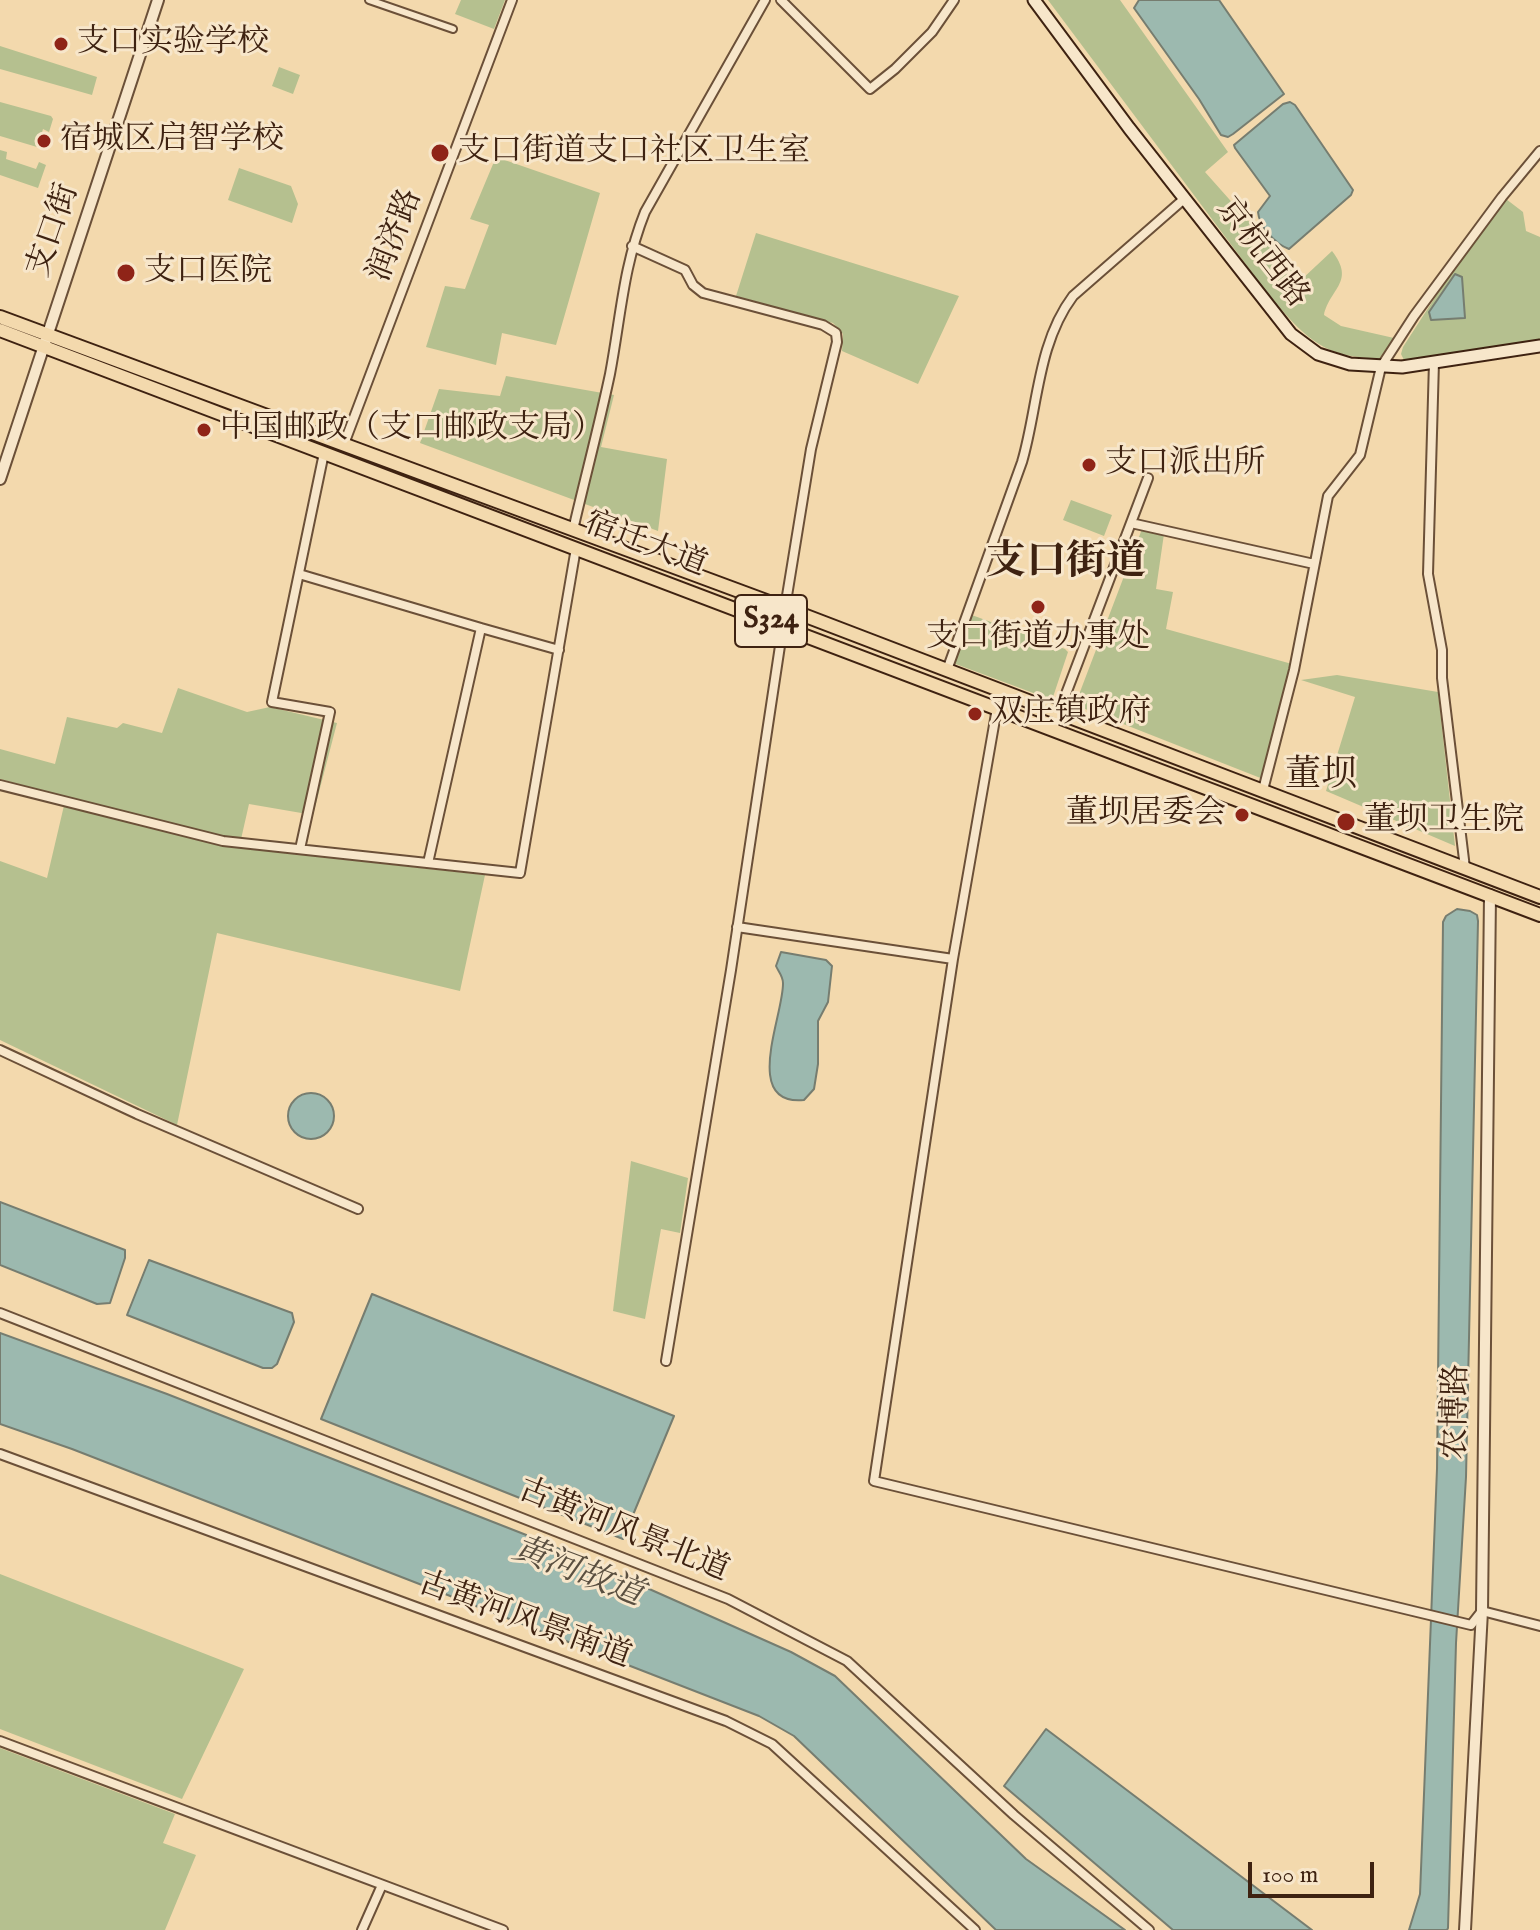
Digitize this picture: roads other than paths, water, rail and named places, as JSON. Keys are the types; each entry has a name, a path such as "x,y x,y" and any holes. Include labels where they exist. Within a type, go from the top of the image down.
{"main road":[{"name":"京杭西路","path":"1034,0 1184,199 1291,334 1318,354 1336,361 1402,367 1540,346"},
{"name":"宿迁大道","path":"0,317 46,340 324,453 1540,915"},
{"name":"宿迁大道","path":"0,330 46,340 344,444 785,608 1540,897"}],"street":[{"name":"支口街","path":"0,479 158,0"},
{"path":"369,0 453,29"},
{"name":"润济路","path":"344,444 512,0"},
{"path":"573,530 609,376 632,246 645,212 765,0"},
{"path":"781,0 870,89 932,32 954,0"},
{"path":"1263,790 1294,670 1328,496 1360,455 1381,367 1414,316 1540,151"},
{"path":"947,670 1022,462 1032,427 1032,405 1064,308 1073,296 1184,199"},
{"path":"632,246 685,270 693,285 703,293 823,325 836,333 837,342 811,449 785,608"},
{"path":"1434,362 1428,574 1442,650 1442,678 1465,868"},
{"path":"300,849 330,712 272,702 324,453"},
{"path":"1053,728 1148,478"},
{"path":"1131,523 1314,564"},
{"path":"0,785 223,841 520,873 576,548"},
{"path":"299,574 559,650"},
{"path":"666,1361 783,626"},
{"path":"428,863 481,628"},
{"path":"997,708 953,959 874,1481 1471,1625 1482,1611 1540,1626"},
{"name":"农博路","path":"1465,1930 1482,1611 1490,895"},
{"path":"737,927 953,959"},
{"path":"0,1050 137,1114 358,1209"},
{"name":"古黄河风景北道","path":"0,1313 728,1599 847,1661 1014,1815 1149,1930"},
{"name":"古黄河风景南道","path":"0,1454 737,1727 772,1744 975,1930"},
{"path":"0,1741 503,1930"},
{"path":"362,1930 382,1885"}],"water":[{"path":"1139,0 1219,0 1284,94 1233,134 1228,137 1221,135 1134,8"},
{"path":"1290,102 1353,190 1289,249 1273,239 1261,223 1258,212 1270,196 1234,145 1283,104"},
{"path":"1455,274 1462,277 1465,318 1431,320 1429,312"},
{"path":"1457,909 1477,915 1478,921 1466,1477 1456,1643 1448,1928 1409,1930 1420,1894 1437,1469 1443,922"},
{"path":"781,952 826,960 832,966 828,1002 818,1021 818,1064 814,1089 804,1100 785,1098 774,1089 770,1074 773,1035 782,997 783,983 776,966"},
{"path":"311,1093 327,1100 334,1116 327,1132 311,1139 295,1132 288,1116 295,1100"},
{"path":"0,1202 125,1250 110,1303 97,1304 0,1265"},
{"path":"149,1260 292,1313 294,1322 277,1364 272,1368 263,1368 127,1315"},
{"path":"372,1294 674,1416 623,1539 321,1419"},
{"name":"黄河故道","path":"0,1333 167,1394 539,1540 791,1652 835,1676 1026,1859 1125,1930 996,1930 794,1736 759,1716 72,1449 0,1424"},
{"path":"1046,1729 1312,1930 1173,1930 1004,1786"}],"place":[{"name":"支口实验学校","path":"61,44"},
{"name":"宿城区启智学校","path":"44,141"},
{"name":"支口街道支口社区卫生室","path":"440,153"},
{"name":"支口医院","path":"126,273"},
{"name":"中国邮政（支口邮政支局）","path":"204,430"},
{"name":"支口派出所","path":"1089,465"},
{"name":"支口街道办事处","path":"1038,607"},
{"name":"双庄镇政府","path":"975,714"},
{"name":"董坝居委会","path":"1242,815"},
{"name":"董坝卫生院","path":"1346,822"}],"district":[{"name":"支口街道","path":"1066,565"},
{"name":"董坝","path":"1321,778"}]}
